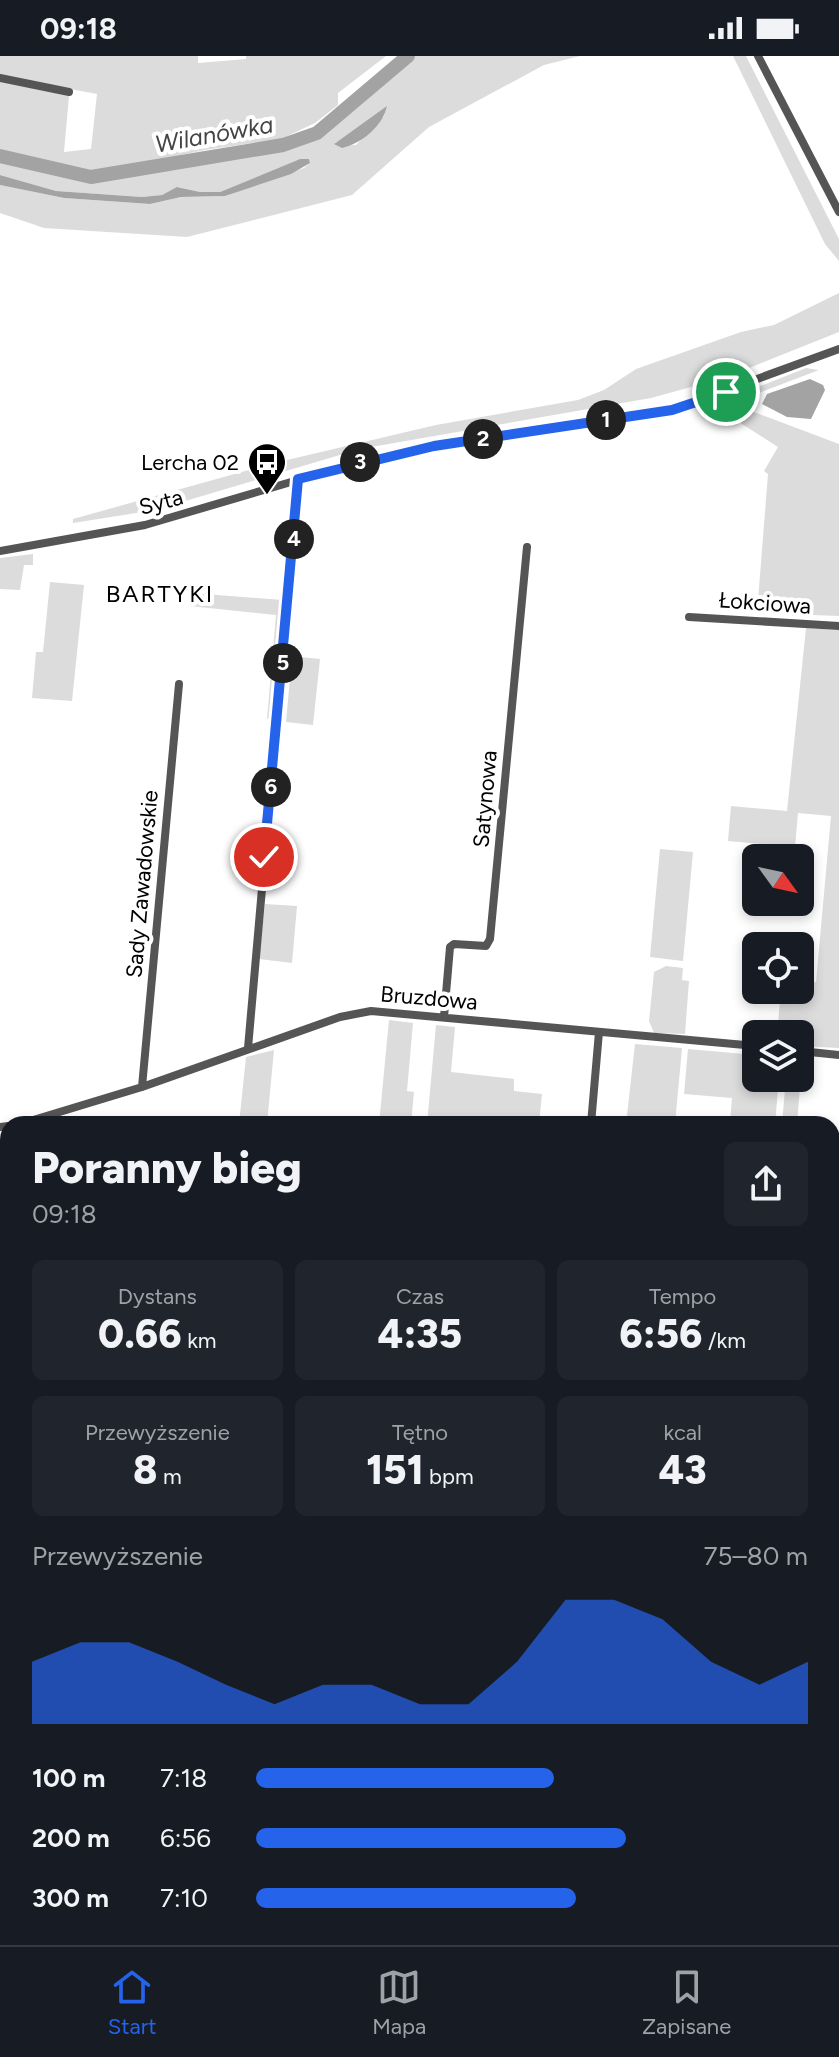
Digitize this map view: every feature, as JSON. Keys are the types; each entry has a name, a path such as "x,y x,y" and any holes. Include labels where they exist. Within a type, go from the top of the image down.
{"street":[{"path":"758,56 839,212"},
{"path":"0,78 69,92"},
{"name":"Syta","path":"0,551 145,525 298,479 434,446 672,410 839,349"},
{"path":"248,1048 298,479"},
{"name":"Satynowa","path":"444,1017 450,947 454,944 486,946 490,939 527,547"},
{"name":"Łokciowa","path":"689,617 839,626"},
{"name":"Sady Zawadowskie","path":"142,1087 179,684"},
{"name":"Bruzdowa","path":"56,1116 248,1048 371,1011 742,1045"},
{"path":"592,1116 599,1032"},
{"path":"814,1052 839,1055"}],"shaded area":[{"path":"0,56 198,56 198,63 246,59 246,56 386,56 338,93 338,105 315,123 281,139 205,150 94,173 0,150 0,81 69,96 64,152 91,149 97,94 0,76"},
{"path":"415,56 580,56 544,65 429,127 352,195 187,237 44,228 0,213 0,185 64,198 150,204 181,197 225,196 304,168 310,163 309,159 300,159 220,192 178,187 162,195 142,197 56,191 0,175 0,161 92,183 282,150 323,132","holes":["387,107 384,116 356,145 335,143"]},
{"path":"733,56 746,56 839,239 839,261 825,244"},
{"path":"387,106 376,127 364,138 342,148 334,144"},
{"path":"300,159 309,159 310,163 291,174 225,196 181,197 150,204 64,198 0,185 0,175 56,191 142,197 162,195 177,187 220,192"},
{"path":"839,293 839,332 724,378 651,398 360,449 155,510 73,523 73,519 270,464 436,425 578,400 604,390 636,369 741,332 774,325"},
{"path":"806,368 819,370 746,398 746,409 839,444 839,616 757,613 768,474 764,471 778,447 717,408 720,402"},
{"path":"810,379 823,385 825,390 811,419 787,417 762,404 767,394"},
{"path":"33,554 33,565 24,565 20,590 0,589 0,558"},
{"path":"50,582 84,585 72,701 32,698 36,652 43,652"},
{"path":"191,593 283,600 271,718 267,719 276,615 190,606"},
{"path":"806,628 839,630 839,1048 814,1047 814,1020 778,1020 780,1004 814,1004 831,816 798,813 795,844 728,841 731,806 787,811"},
{"path":"292,656 320,659 313,725 286,722"},
{"path":"660,849 693,852 683,961 650,957"},
{"path":"265,904 297,906 292,963 259,959"},
{"path":"666,966 683,968 682,980 689,981 685,1034 654,1033 649,1021 654,972"},
{"path":"389,1020 413,1023 407,1091 414,1092 412,1116 380,1116"},
{"path":"436,1025 455,1027 451,1072 514,1079 514,1091 542,1094 540,1116 428,1116"},
{"path":"635,1044 682,1048 676,1116 627,1116"},
{"path":"688,1049 742,1054 742,1092 778,1092 776,1116 731,1116 732,1098 684,1094"},
{"path":"274,1050 268,1116 240,1116 246,1057"},
{"path":"785,1092 800,1092 798,1116 783,1116"}],"waterway":[{"name":"Wilanówka","path":"0,156 91,177 283,145 317,133 408,56"}],"place":[{"name":"Lercha 02","path":"267,496"}],"district":[{"name":"BARTYKI","path":"160,593"}],"route":[{"path":"264,857 298,479 434,446 672,410 726,392"}]}
